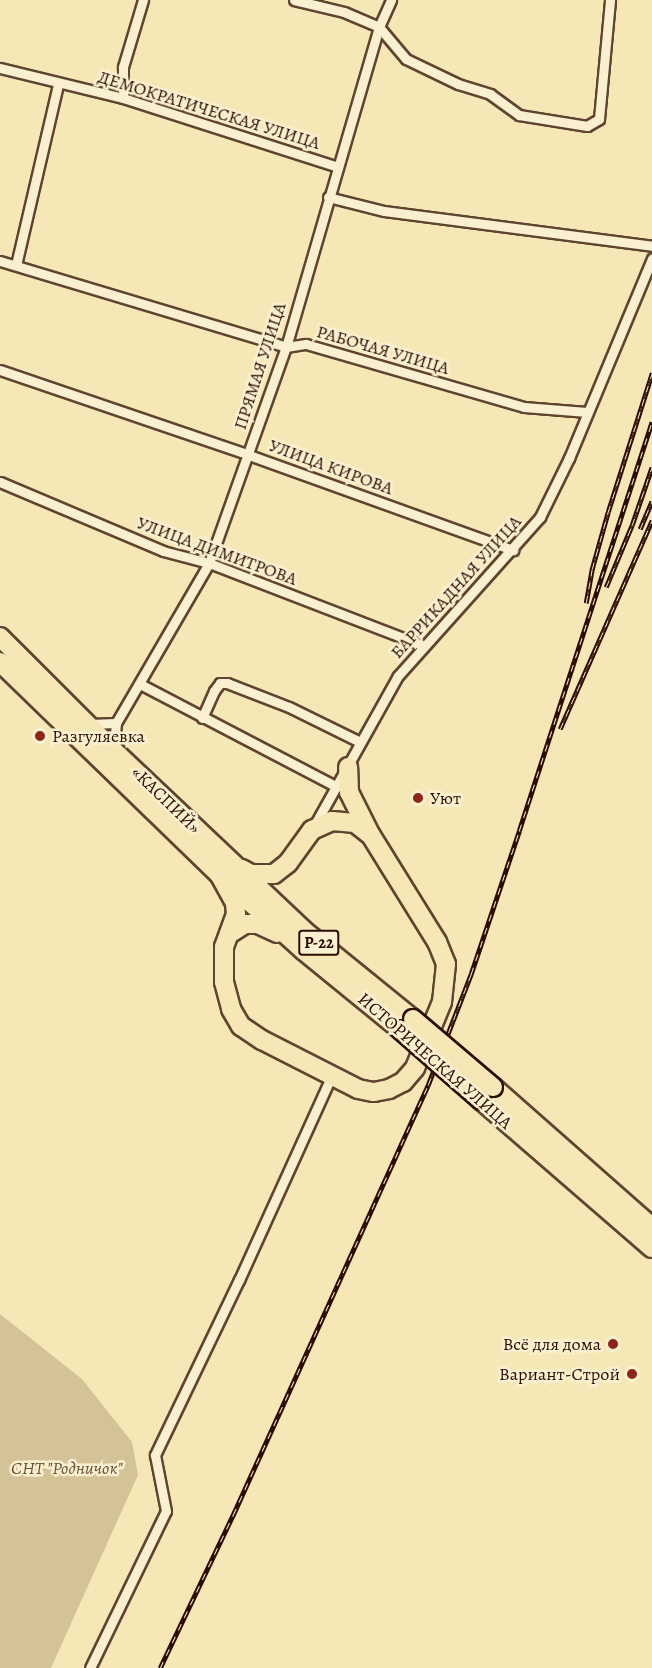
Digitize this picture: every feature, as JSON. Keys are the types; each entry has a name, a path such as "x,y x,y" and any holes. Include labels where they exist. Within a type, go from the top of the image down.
{"highway":[{"name":"«КАСПИЙ»","path":"0,637 88,724 225,868"},
{"name":"«КАСПИЙ»","path":"3,669 225,868"},
{"path":"295,855 274,874 251,874 225,868 236,914 224,947 224,982 231,1009 241,1026 262,1040 358,1089 374,1092 389,1089 403,1082 414,1068 442,1002 446,964 437,942 370,834 349,792 348,767"},
{"path":"303,930 287,905 281,886 295,855 312,830 332,821 355,823 370,834"},
{"name":"ИСТОРИЧЕСКАЯ УЛИЦА","path":"225,868 303,930 487,1094 652,1248"},
{"name":"ИСТОРИЧЕСКАЯ УЛИЦА","path":"225,868 303,950 407,1024"},
{"path":"229,934 245,924 258,924 270,928 303,950"},
{"name":"ИСТОРИЧЕСКАЯ УЛИЦА","path":"487,1094 652,1227"}],"street":[{"path":"123,98 123,67 143,0"},
{"path":"294,0 344,12 379,27 406,59 458,84 490,93 519,116 587,126 600,118 610,0"},
{"name":"ПРЯМАЯ УЛИЦА","path":"116,723 209,563 286,347 379,27 391,0"},
{"name":"ДЕМОКРАТИЧЕСКАЯ УЛИЦА","path":"0,68 58,84 123,98 338,167"},
{"path":"16,265 58,84"},
{"path":"328,197 384,210 652,246"},
{"name":"БАРРИКАДНАЯ УЛИЦА","path":"312,830 398,676 513,550 540,517 652,259"},
{"name":"РАБОЧАЯ УЛИЦА","path":"0,261 286,347 306,344 524,407 587,412"},
{"name":"УЛИЦА КИРОВА","path":"0,370 249,455 513,550"},
{"name":"УЛИЦА ДИМИТРОВА","path":"0,482 162,551 209,563 424,646"},
{"path":"202,718 214,691 220,683 227,683 289,707 360,742"},
{"path":"140,684 337,787"},
{"path":"88,724 95,726 116,723 114,751"},
{"path":"90,1668 166,1511 155,1455 239,1280 332,1075"}],"green space":[{"name":"СНТ \"Родничок\"","path":"0,1314 82,1379 132,1442 138,1475 51,1668 0,1668"}],"railway":[{"path":"586,603 592,569 608,512 652,373"},
{"path":"160,1668 233,1515 428,1085 471,974 652,422"},
{"path":"606,587 632,525 652,467"},
{"path":"640,529 652,501"},
{"path":"560,729 652,520"}],"place":[{"name":"Разгуляевка","path":"40,736"},
{"name":"Уют","path":"418,798"},
{"name":"Всё для дома","path":"613,1344"},
{"name":"Вариант-Строй","path":"632,1374"}]}
